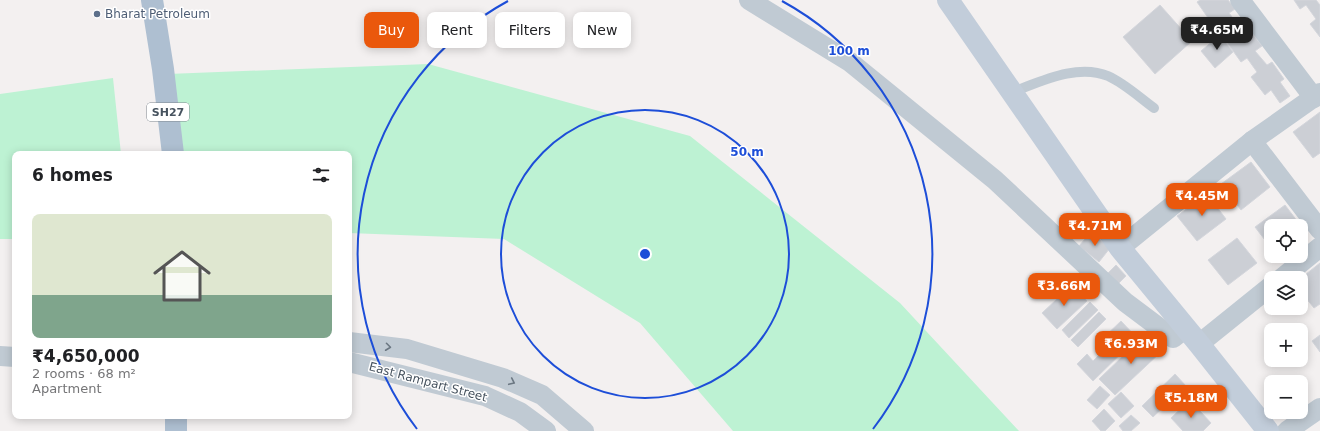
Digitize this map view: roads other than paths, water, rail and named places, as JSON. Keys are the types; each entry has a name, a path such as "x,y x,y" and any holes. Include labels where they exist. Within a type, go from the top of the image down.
{"main road":[{"name":"SH27","path":"152,0 163,70 173,151"},
{"path":"948,0 1120,248 1193,336 1268,431"},
{"path":"176,419 176,431"}],"street":[{"path":"749,0 850,62 996,180 1125,302 1160,330 1173,338 1193,336 1264,290"},
{"path":"1120,248 1252,141 1317,96 1240,0"},
{"path":"1252,141 1320,230"},
{"path":"1291,271 1320,247"},
{"path":"352,342 407,349 503,378 542,396 584,431"},
{"path":"0,356 12,357"},
{"name":"East Rampart Street","path":"352,363 485,396 520,412 546,431"},
{"path":"1287,431 1320,408"}],"lane":[{"path":"1012,92 1065,74 1094,72 1117,80 1154,108"}],"place":[{"name":"Bharat Petroleum","path":"97,14"}]}
